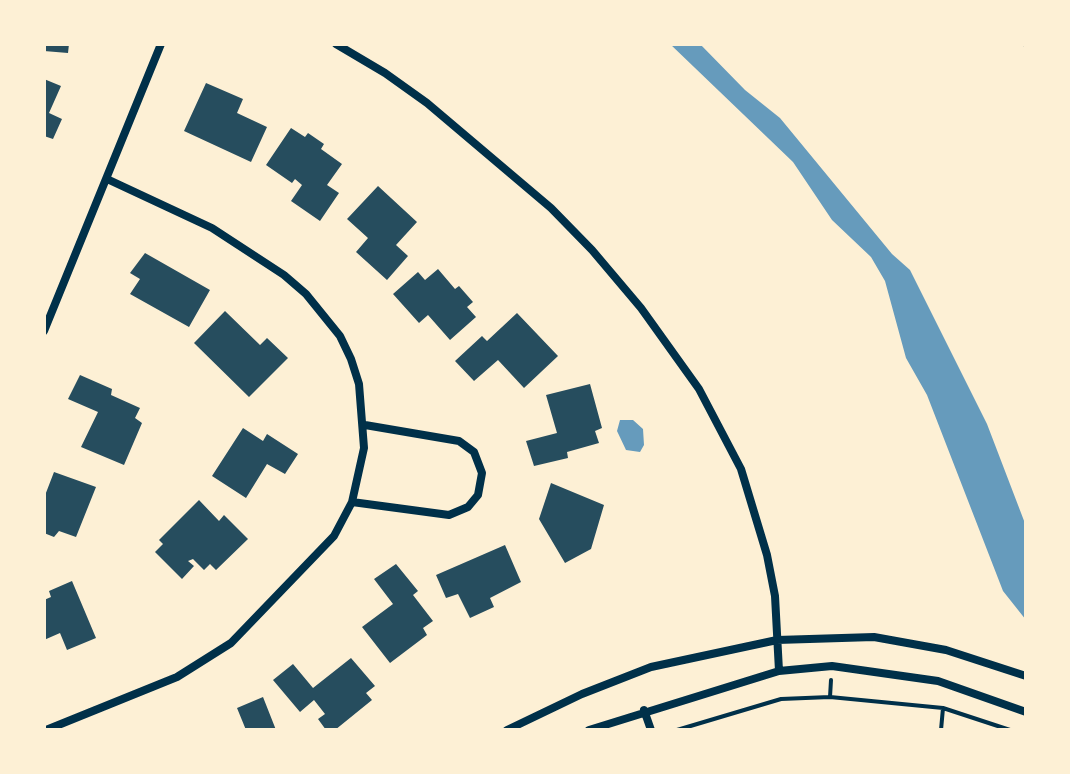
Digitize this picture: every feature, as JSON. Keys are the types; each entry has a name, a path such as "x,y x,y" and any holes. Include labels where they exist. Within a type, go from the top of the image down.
{"street":[{"path":"44,331 161,44"},
{"path":"336,44 385,73 509,170 592,250 641,308 699,389 741,469 767,555 779,671"},
{"path":"46,730 177,677 214,656 289,586 334,536 352,502 364,448 365,425 351,359 340,336 306,294 284,275 212,228 107,179"},
{"path":"352,502 449,515 468,507 478,495 482,473 474,452 459,441 365,425"},
{"path":"507,730 582,694 651,667 777,640 874,637 946,650 1026,676"},
{"path":"589,730 644,710 779,671 832,666 938,681 1026,712"},
{"path":"644,710 651,730"}],"path":[{"path":"830,697 831,678"},
{"path":"677,730 781,699 830,697 943,708 1010,730"},
{"path":"941,730 943,708"}],"water":[{"path":"670,44 700,44 745,90 780,118 892,254 910,270 987,424 1026,526 1026,620 1003,591 927,395 906,358 885,281 871,257 832,220 793,162"},
{"path":"620,420 633,420 643,429 644,445 640,452 626,450 617,431"}],"building":[{"path":"44,44 69,44 68,53 44,51"},
{"path":"44,79 61,86 49,113 62,119 53,139 44,136"},
{"path":"206,83 243,99 237,113 267,127 251,162 184,131"},
{"path":"291,128 305,137 308,133 324,144 321,149 342,164 327,185 339,193 320,221 291,201 302,185 295,179 292,183 266,165"},
{"path":"378,186 417,222 396,245 408,256 387,280 356,252 368,238 347,219"},
{"path":"145,253 210,290 189,327 130,294 140,279 130,273"},
{"path":"438,269 455,289 459,286 473,302 467,307 476,317 450,340 428,315 419,323 393,294 418,272 425,280"},
{"path":"225,311 260,345 267,338 288,358 249,397 194,343"},
{"path":"517,313 558,356 524,388 498,360 474,381 455,361 482,336 487,341"},
{"path":"80,375 112,389 111,395 140,408 135,418 142,423 124,465 81,447 98,412 68,399"},
{"path":"590,384 602,428 595,431 599,443 567,452 568,458 534,466 526,441 557,433 546,395"},
{"path":"243,428 263,441 267,434 298,454 285,474 267,464 246,498 212,476"},
{"path":"54,472 96,487 76,537 59,531 54,537 44,533 44,498"},
{"path":"551,483 604,505 591,549 565,563 539,519"},
{"path":"199,500 219,521 224,515 248,539 216,570 210,564 204,570 193,559 188,561 194,566 182,579 155,552 163,544 159,540"},
{"path":"505,545 521,582 490,598 494,607 470,618 458,594 446,598 436,575"},
{"path":"396,564 418,591 413,595 433,621 423,628 427,635 390,663 362,627 393,604 374,579"},
{"path":"72,581 96,638 67,650 60,633 44,640 44,600 51,597 49,591"},
{"path":"351,658 375,686 366,693 372,700 335,730 326,730 318,719 325,714 314,700 300,712 273,680 293,664 313,688"},
{"path":"263,697 276,730 246,730 237,708"}]}
